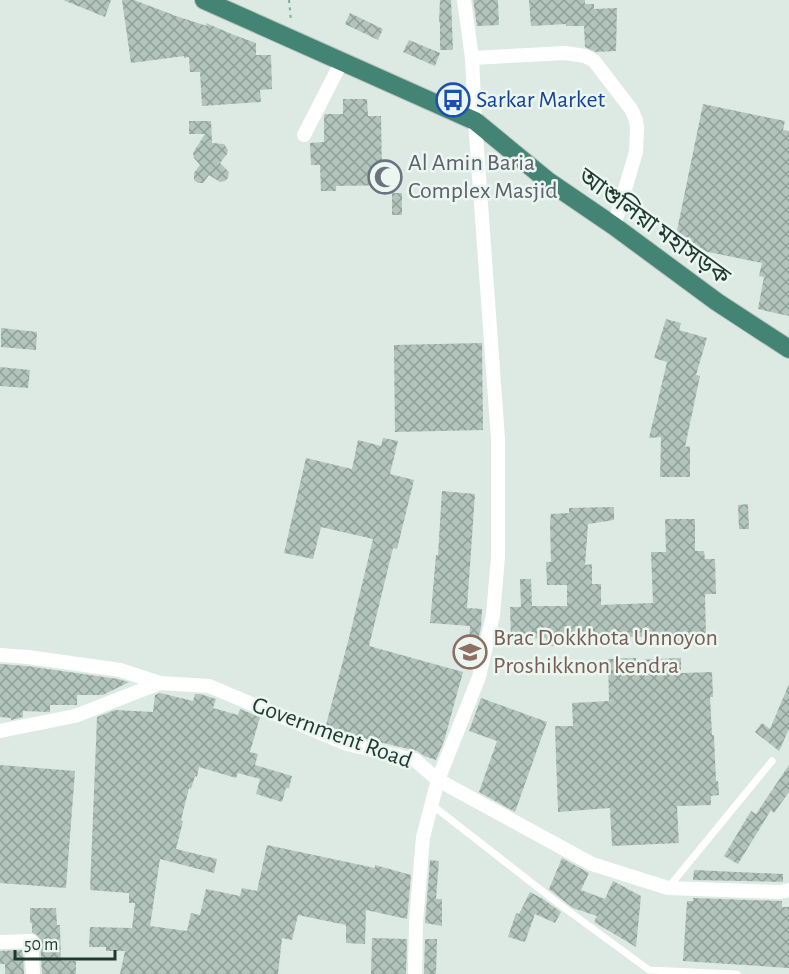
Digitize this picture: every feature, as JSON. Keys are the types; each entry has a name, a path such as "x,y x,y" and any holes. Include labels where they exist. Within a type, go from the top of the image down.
{"highway":[{"name":"আশুলিয়া মহাসড়ক","path":"204,0 475,121 548,181 614,225 717,302 789,349"}],"street":[{"path":"414,974 423,837 438,780 479,677 493,615 498,556 498,439 472,58 464,0"},
{"path":"472,58 566,53 585,56 594,61 631,109 637,128 636,152 614,225"},
{"path":"304,135 342,61"},
{"path":"0,656 28,657 120,670 160,683"},
{"name":"Government Road","path":"0,731 75,716 160,683 209,686 347,744 415,760 438,780 592,864 668,888 780,892 789,890"},
{"path":"0,942 31,941 33,974"}],"lane":[{"path":"668,888 772,760"},
{"path":"432,805 649,972 737,974"}],"building":[{"path":"63,0 111,0 105,17"},
{"path":"122,0 134,0 207,26 206,23 256,43 256,55 271,55 272,89 260,90 261,102 202,106 200,72 190,72 189,57 131,63"},
{"path":"440,0 451,0 453,50 440,50"},
{"path":"473,0 498,0 499,25 477,26"},
{"path":"529,0 585,0 585,4 594,4 594,9 617,8 616,51 596,52 585,47 584,26 566,26 566,24 531,26"},
{"path":"350,13 383,29 378,40 345,24"},
{"path":"409,40 440,53 435,66 403,52"},
{"path":"343,99 367,99 368,116 381,116 382,170 396,170 396,185 336,186 336,191 321,191 320,165 311,165 310,143 324,142 324,116 325,114 343,114"},
{"path":"703,104 785,121 783,130 789,131 789,316 758,309 764,277 759,276 762,263 674,245"},
{"path":"189,121 211,121 212,143 224,144 228,150 220,163 229,172 225,181 220,182 209,175 203,183 194,180 194,173 200,165 193,153 205,134 189,134"},
{"path":"392,193 402,193 402,215 392,215"},
{"path":"666,319 681,323 679,330 707,338 696,375 700,376 685,447 690,446 690,477 660,477 661,437 649,438 667,362 654,358"},
{"path":"1,328 37,332 36,350 1,347"},
{"path":"482,343 483,430 395,432 394,345"},
{"path":"0,367 30,370 28,388 0,386"},
{"path":"383,438 398,441 390,474 414,480 397,549 393,548 369,646 463,672 444,741 436,760 417,751 350,735 326,725 373,539 321,527 313,559 284,553 306,458 352,469 358,440 381,446"},
{"path":"442,491 475,494 467,608 482,609 477,644 469,643 470,626 430,623 436,555 438,555"},
{"path":"748,504 749,529 739,529 738,505"},
{"path":"614,507 614,520 588,524 585,565 592,564 592,584 601,584 601,605 653,603 651,552 666,552 665,519 695,519 695,551 704,551 705,559 715,559 716,594 705,596 706,635 683,635 683,643 671,643 671,636 558,639 558,646 546,646 546,638 511,639 510,607 521,607 520,579 531,579 532,606 567,606 567,585 547,585 546,562 551,562 551,514 569,513 569,508"},
{"path":"636,658 636,660 681,658 681,673 712,672 713,697 710,697 712,735 714,735 716,781 718,781 719,795 711,796 711,805 677,806 679,843 612,846 610,808 558,812 555,726 573,726 572,703 609,701 608,659"},
{"path":"0,664 129,682 103,695 77,695 77,705 50,705 50,712 23,711 23,717 11,720 11,718 0,717"},
{"path":"789,684 789,729 779,751 755,732 762,723 770,729"},
{"path":"160,693 193,701 195,694 200,694 216,699 213,708 238,715 240,709 260,717 250,752 258,754 255,765 292,776 282,802 256,794 260,779 238,773 236,778 199,767 197,777 195,776 191,789 189,788 176,849 217,859 214,873 160,859 150,926 187,931 191,913 200,915 206,889 240,896 242,888 257,891 267,845 375,868 375,865 411,875 407,919 366,910 365,944 346,943 346,925 298,915 292,940 282,938 278,974 120,974 125,951 106,951 106,947 89,947 90,927 132,928 135,903 129,903 129,893 90,890 97,717 115,710 153,712 155,695"},
{"path":"481,698 547,722 515,812 479,792 497,741 469,731"},
{"path":"0,765 75,771 66,888 0,883"},
{"path":"789,765 789,792 774,813 771,810 738,864 724,856 751,811 756,814"},
{"path":"562,858 589,873 581,890 605,899 613,881 641,896 636,947 594,922 597,916 573,908 549,889"},
{"path":"430,860 439,861 436,899 442,899 442,926 425,923"},
{"path":"694,870 783,874 783,882 693,880"},
{"path":"530,892 561,912 555,923 535,914 525,942 508,937 516,913 519,914"},
{"path":"693,898 782,901 782,907 789,907 789,968 683,961 687,901 693,901"},
{"path":"30,908 56,908 57,925 60,925 61,961 76,961 76,974 42,974 40,940 32,932"},
{"path":"372,938 407,939 406,974 371,974"},
{"path":"425,939 437,939 436,974 424,974"},
{"path":"23,950 24,974 5,974 5,964 0,964 0,951"}],"place":[{"name":"Sarkar Market","path":"453,100"},
{"name":"Al Amin Baria Complex Masjid","path":"385,177"},
{"name":"Brac Dokkhota Unnoyon Proshikknon kendra","path":"470,652"}]}
